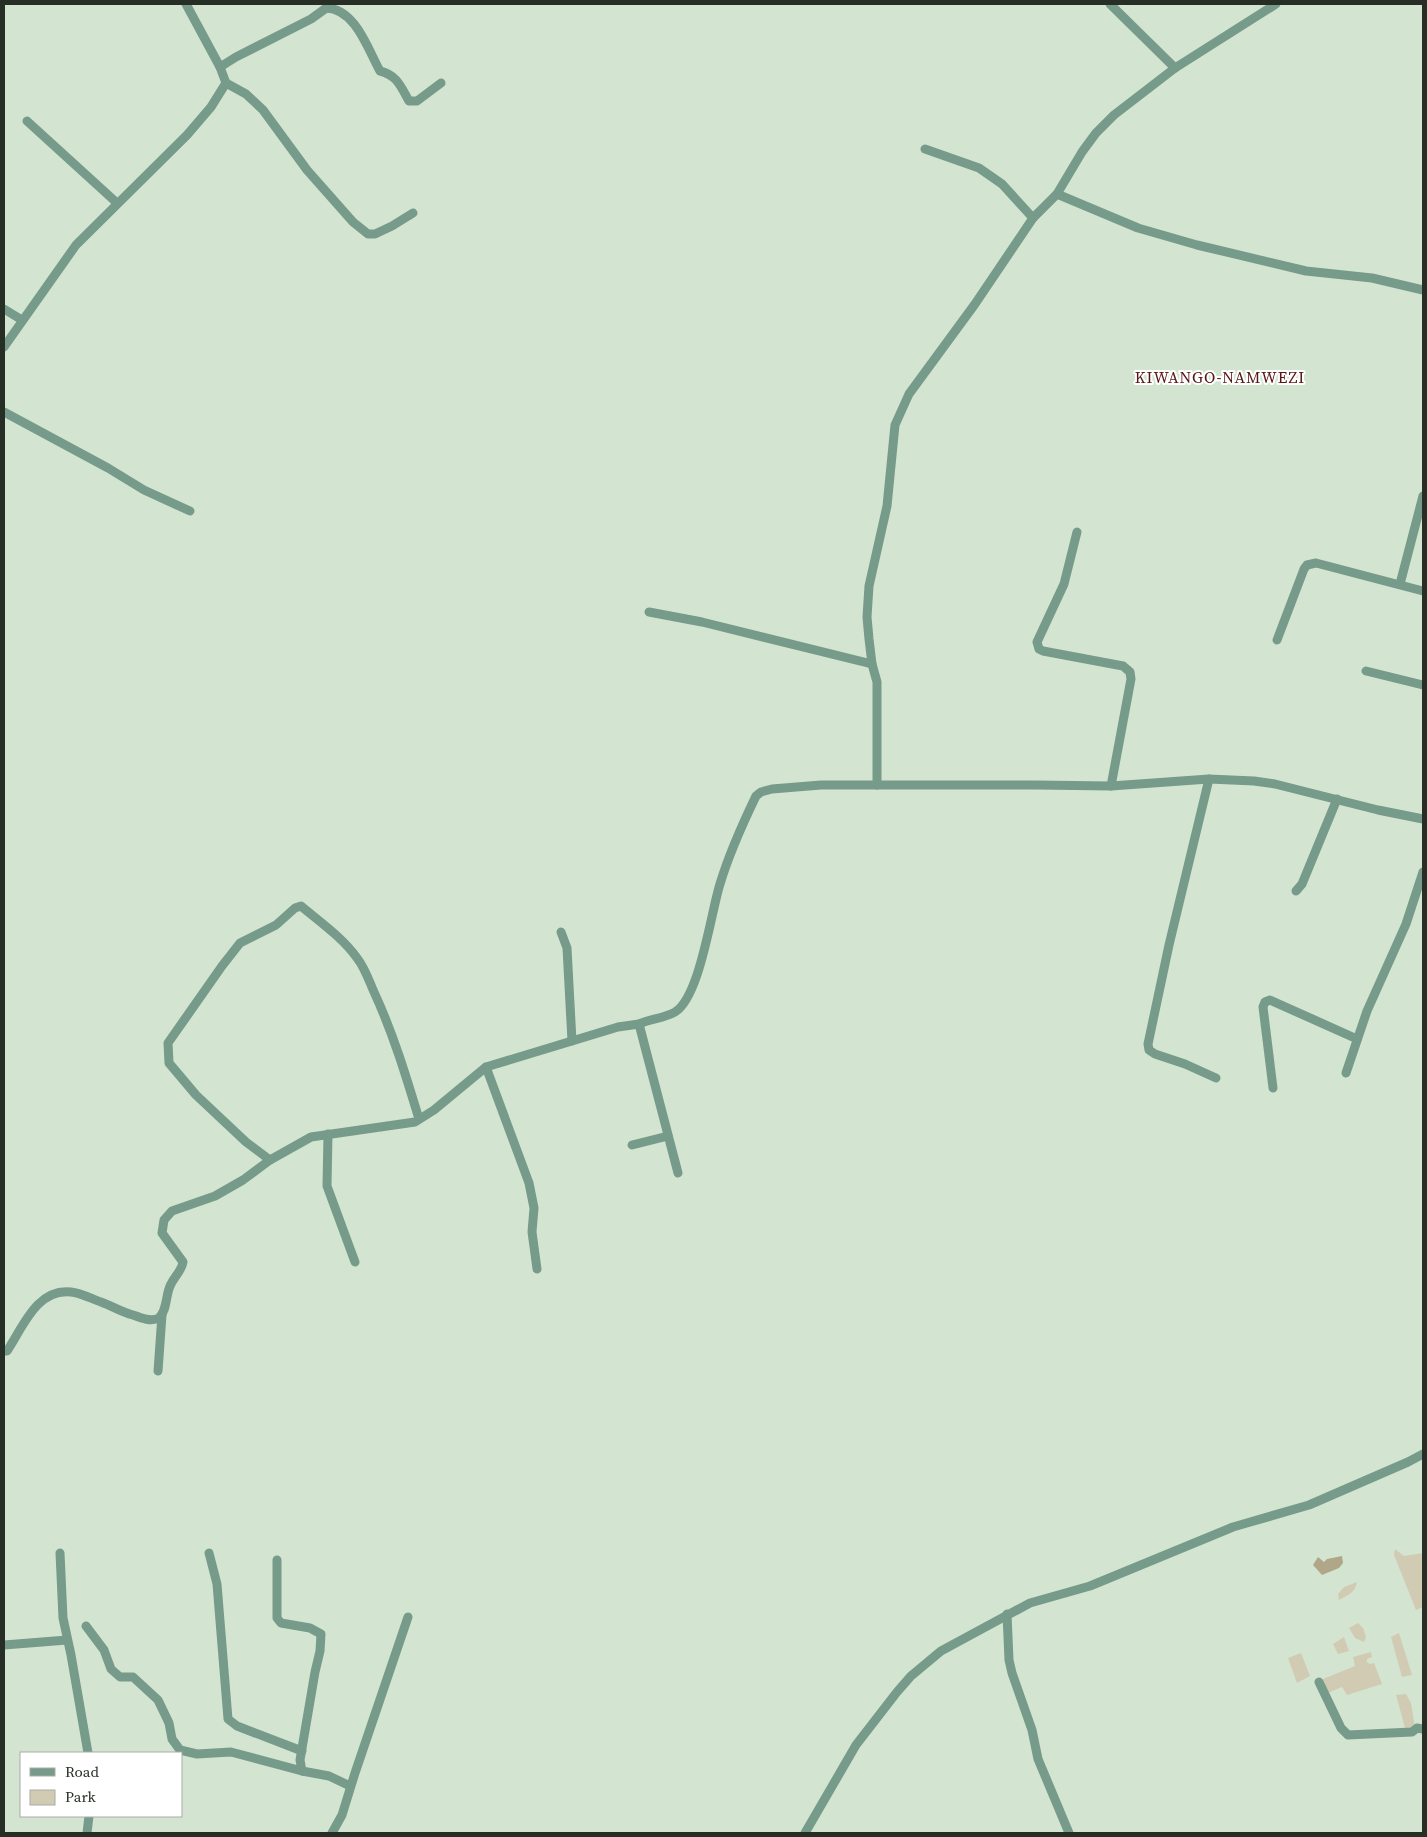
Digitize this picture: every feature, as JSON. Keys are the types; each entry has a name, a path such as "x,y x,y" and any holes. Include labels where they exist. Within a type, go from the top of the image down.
{"street":[{"path":"186,4 220,67 226,83 246,94 263,110 307,170 352,222 368,234 375,234 413,213"},
{"path":"1110,4 1175,68"},
{"path":"877,784 876,682 867,617 869,586 887,506 895,425 908,394 974,304 1033,218 1057,194 1082,152 1096,133 1114,115 1175,68 1276,4"},
{"path":"220,67 311,19 328,6 341,13 359,30 380,71 390,74 398,81 409,101 417,102 440,83"},
{"path":"4,347 76,245 187,135 211,107 226,83"},
{"path":"27,121 117,203"},
{"path":"925,148 979,168 1002,184 1033,218"},
{"path":"1057,194 1138,228 1197,245 1306,271 1372,278 1423,290"},
{"path":"4,309 22,320"},
{"path":"4,412 108,468 144,490 190,511"},
{"path":"1400,584 1423,496"},
{"path":"1077,532 1064,584 1037,642 1039,649 1042,651 1122,666 1130,672 1131,679 1111,786"},
{"path":"1277,640 1304,569 1311,563 1423,591"},
{"path":"649,612 702,622 872,664"},
{"path":"1366,671 1423,686"},
{"path":"1209,779 1169,945 1148,1044 1150,1050 1155,1054 1185,1064 1216,1078"},
{"path":"158,1370 162,1315 168,1292 183,1262 162,1233 162,1225 172,1211 215,1196 243,1180 270,1160 311,1137 415,1122 434,1110 486,1067 618,1027 639,1024 675,1012 687,997 696,978 720,885 739,831 756,796 761,792 772,789 821,785 1111,786 1209,779 1275,784 1378,810 1423,819"},
{"path":"1296,891 1302,884 1337,799"},
{"path":"1346,1073 1367,1011 1406,924 1423,872"},
{"path":"270,1160 246,1142 196,1095 169,1063 168,1042 240,943 276,925 295,908 301,906 335,934 362,965 404,1066 419,1119"},
{"path":"561,932 567,948 572,1041"},
{"path":"1273,1088 1263,1007 1265,1002 1270,1000 1357,1040"},
{"path":"639,1024 678,1173"},
{"path":"486,1067 529,1183 534,1208 532,1232 537,1269"},
{"path":"328,1134 327,1186 356,1262"},
{"path":"632,1145 668,1136"},
{"path":"4,1352 7,1351 32,1311 47,1296 58,1293 72,1292 106,1304 119,1312 150,1320 156,1320 162,1315"},
{"path":"805,1833 856,1745 911,1676 941,1651 1030,1603 1090,1586 1233,1527 1309,1505 1423,1454"},
{"path":"60,1552 63,1618 88,1752"},
{"path":"209,1552 217,1584 228,1719 237,1726 302,1751"},
{"path":"277,1560 277,1618 281,1623 310,1628 321,1634 320,1651 300,1760 302,1771"},
{"path":"1007,1614 1009,1660 1012,1673 1032,1730 1038,1759 1051,1786 1069,1833"},
{"path":"332,1833 342,1815 350,1786 408,1617"},
{"path":"86,1626 104,1650 111,1668 120,1677 133,1677 158,1700 169,1724 172,1739 180,1750 197,1754 231,1752 302,1771 329,1776 350,1786"},
{"path":"4,1645 67,1640"},
{"path":"1319,1682 1341,1728 1348,1735 1412,1732 1417,1728 1423,1729"},
{"path":"86,1833 89,1817"}],"green space":[{"path":"1395,1549 1404,1556 1423,1553 1423,1607 1416,1610 1394,1555"},
{"path":"1357,1582 1353,1591 1339,1600 1338,1594 1344,1587"},
{"path":"1358,1623 1363,1628 1366,1637 1364,1642 1355,1638 1349,1628"},
{"path":"1399,1633 1412,1675 1402,1677 1391,1637"},
{"path":"1344,1637 1349,1651 1338,1654 1333,1644"},
{"path":"1371,1652 1372,1657 1367,1659 1367,1662 1370,1664 1374,1663 1382,1684 1347,1695 1342,1687 1328,1693 1323,1679 1355,1666 1353,1657"},
{"path":"1301,1653 1310,1676 1297,1683 1288,1658"},
{"path":"1406,1694 1411,1703 1415,1728 1405,1728 1396,1695"}],"shaded area":[{"path":"1342,1556 1343,1563 1339,1568 1322,1575 1313,1565 1318,1557 1324,1562 1327,1559"}],"district":[{"name":"KIWANGO-NAMWEZI","path":"1220,377"}]}
